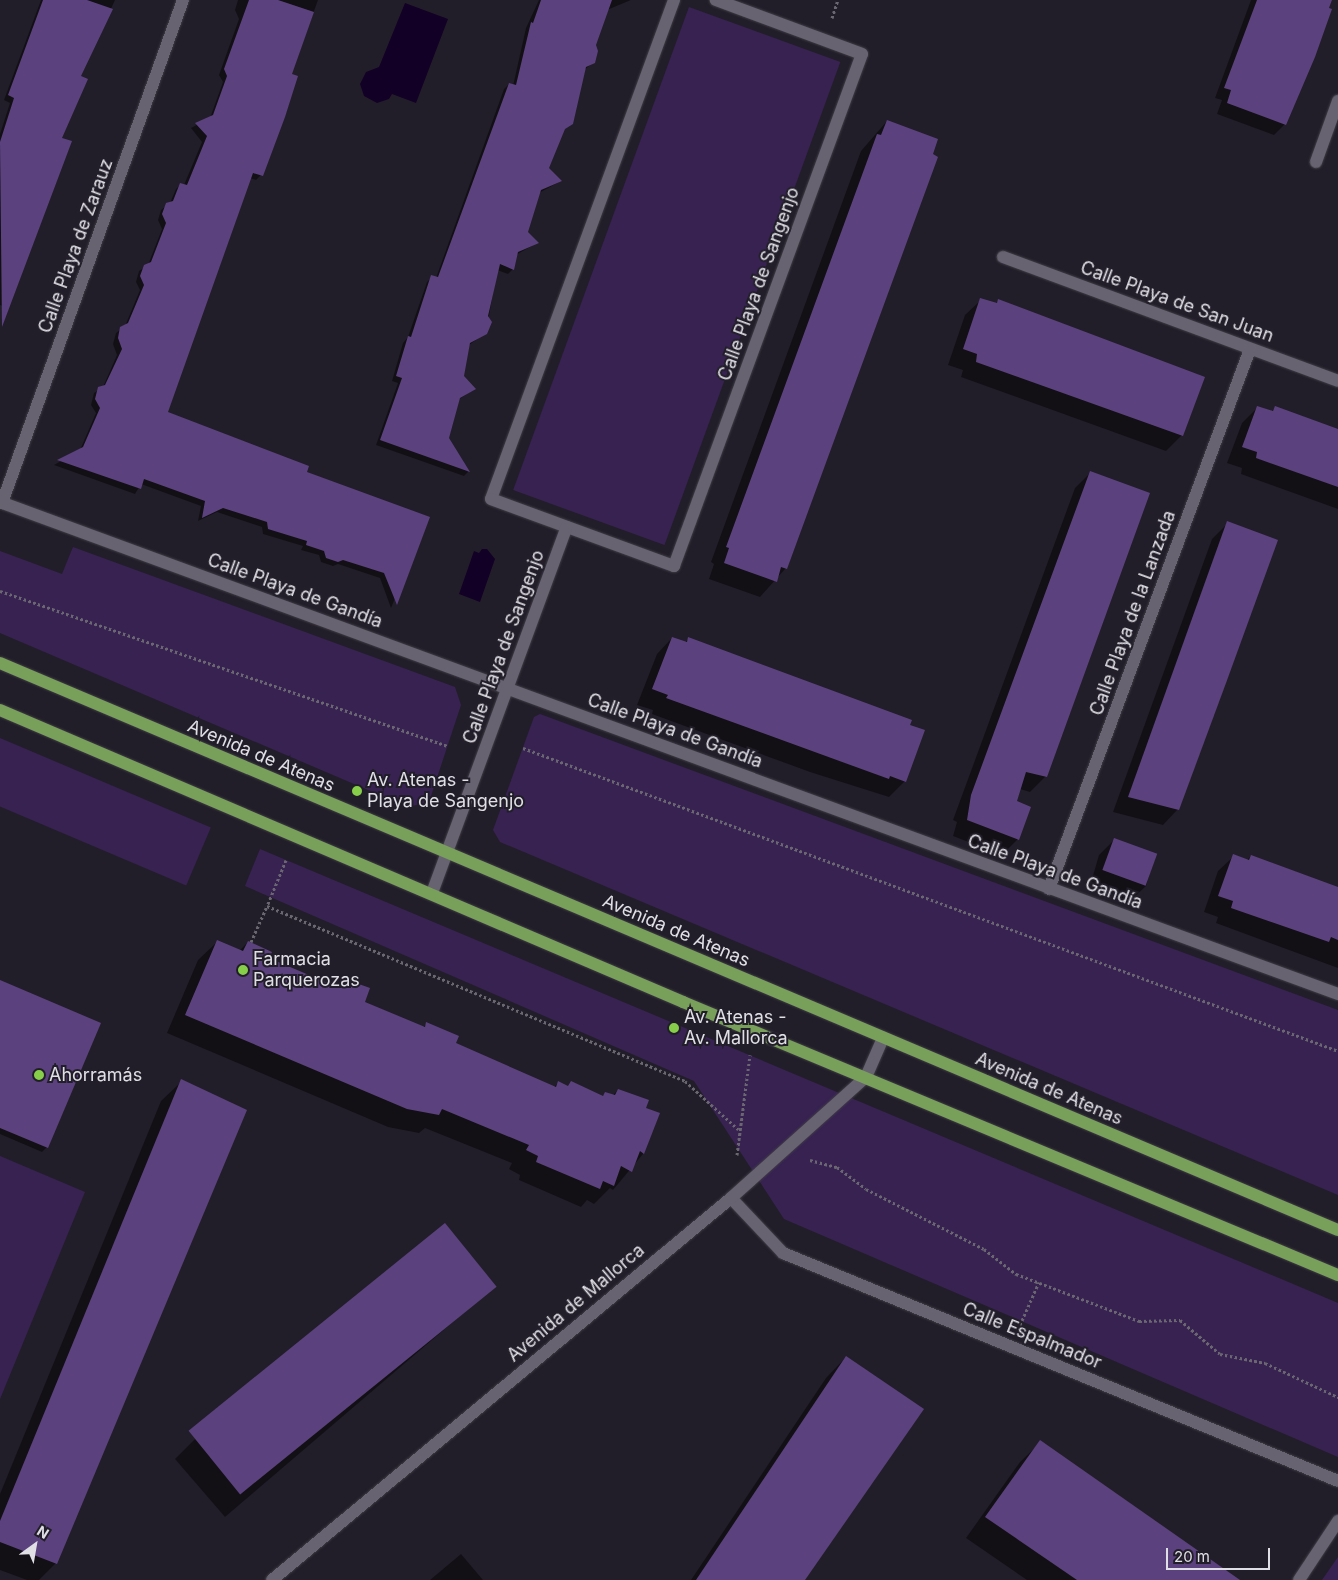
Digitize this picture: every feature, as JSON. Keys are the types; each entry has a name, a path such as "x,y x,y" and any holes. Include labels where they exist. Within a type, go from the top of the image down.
{"main road":[{"name":"Avenida de Atenas","path":"0,663 1338,1230"},
{"path":"0,710 1338,1275"}],"street":[{"name":"Calle Playa de Zarauz","path":"1,503 183,0"},
{"name":"Calle Playa de Sangenjo","path":"674,0 491,499 674,566 862,54 716,0"},
{"path":"1316,162 1338,101"},
{"name":"Calle Playa de San Juan","path":"1003,256 1338,381"},
{"name":"Calle Playa de la Lanzada","path":"1049,889 1250,348"},
{"name":"Calle Playa de Gandía","path":"1,503 508,687 1049,889 1338,994"},
{"name":"Calle Playa de Sangenjo","path":"432,893 567,527"},
{"name":"Avenida de Mallorca","path":"272,1580 731,1198 866,1077 883,1038"},
{"name":"Calle Espalmador","path":"731,1198 783,1253 1338,1480"},
{"path":"1299,1580 1338,1521"}],"path":[{"path":"830,24 838,0"},
{"path":"0,591 447,746"},
{"path":"523,748 1338,1051"},
{"path":"251,942 286,859"},
{"path":"267,906 685,1081 738,1129"},
{"path":"737,1154 738,1129 750,1054"},
{"path":"804,1158 837,1167 866,1189 984,1249 1016,1274 1139,1321 1180,1320 1220,1354 1265,1363 1338,1396"},
{"path":"1020,1325 1039,1282"}],"shaded area":[{"path":"405,3 448,19 416,103 392,94 389,99 377,103 364,96 360,84 366,72 379,67"},
{"path":"689,7 840,62 664,545 513,490"},
{"path":"73,547 455,687 461,705 429,802 408,807 0,633 0,551 62,574"},
{"path":"482,549 487,549 495,559 480,602 459,594 474,551 479,553"},
{"path":"540,714 1338,1010 1338,1195 500,842 493,830 534,717"},
{"path":"0,738 211,827 186,885 0,806"},
{"path":"260,849 1338,1303 1338,1457 784,1219 694,1081 245,886"},
{"path":"0,1156 85,1192 0,1399"},
{"path":"1338,1557 1338,1580 1322,1580"}],"building":[{"path":"43,0 87,0 113,9 81,76 88,79 62,138 72,141 2,327 0,142 14,98 8,95"},
{"path":"249,0 278,0 314,12 292,74 298,76 285,117 263,176 253,173 168,412 309,466 307,472 430,517 397,605 384,573 343,560 338,562 326,558 324,551 306,545 307,541 268,529 267,522 223,508 202,518 205,501 144,479 141,489 57,460 83,447 100,408 95,399 98,387 105,385 122,349 118,338 120,327 128,323 144,285 140,276 144,265 151,262 166,223 162,214 166,203 173,201 180,183 187,185 207,136 195,123 213,115 227,76 224,69"},
{"path":"541,0 612,0 596,45 598,51 595,63 586,67 573,124 565,129 549,168 562,181 541,190 528,232 539,243 518,252 514,270 500,264 488,316 492,322 487,334 470,343 464,376 476,389 460,398 449,438 470,472 380,440 402,378 396,376 408,336 411,337 431,275 438,277 509,83 516,85 531,22 533,23"},
{"path":"1257,0 1332,0 1329,8 1332,9 1315,57 1286,125 1227,103 1231,90 1224,88"},
{"path":"887,120 938,139 933,154 938,157 787,569 781,567 777,582 724,563 729,548 726,547 877,134 881,135"},
{"path":"980,298 997,303 998,299 1205,377 1183,436 976,362 977,354 963,349"},
{"path":"1257,406 1273,411 1275,406 1338,429 1338,487 1256,458 1257,452 1242,447"},
{"path":"1090,471 1150,493 1047,777 1026,772 1017,801 1031,807 1019,840 967,820 971,795"},
{"path":"1227,521 1278,540 1179,810 1128,797"},
{"path":"672,637 687,642 688,637 912,720 910,725 925,730 906,782 890,776 889,779 666,698 668,695 652,689"},
{"path":"1114,838 1157,854 1146,886 1102,870"},
{"path":"1233,854 1249,860 1251,855 1338,887 1338,940 1331,937 1329,942 1231,908 1233,901 1218,896"},
{"path":"217,940 243,951 248,941 272,952 269,958 337,987 342,978 370,988 365,1002 425,1027 426,1022 459,1036 456,1043 556,1087 558,1081 568,1086 571,1081 603,1096 605,1092 615,1095 618,1089 649,1100 646,1108 660,1113 644,1154 640,1151 632,1172 621,1166 614,1186 603,1181 600,1189 536,1162 538,1156 526,1150 529,1145 442,1109 439,1115 407,1109 185,1015"},
{"name":"Ahorramás","path":"0,980 101,1023 48,1148 0,1128"},
{"path":"181,1079 247,1110 57,1564 0,1542 0,1521"},
{"path":"445,1223 497,1287 240,1494 189,1431"},
{"path":"846,1356 924,1409 805,1580 696,1580"},
{"path":"1040,1440 1240,1580 1077,1580 985,1517"}],"place":[{"name":"Av. Atenas - Playa de Sangenjo","path":"357,791"},
{"name":"Farmacia Parquerozas","path":"243,970"},
{"name":"Av. Atenas - Av. Mallorca","path":"674,1028"},
{"name":"Ahorramás","path":"39,1075"}]}
